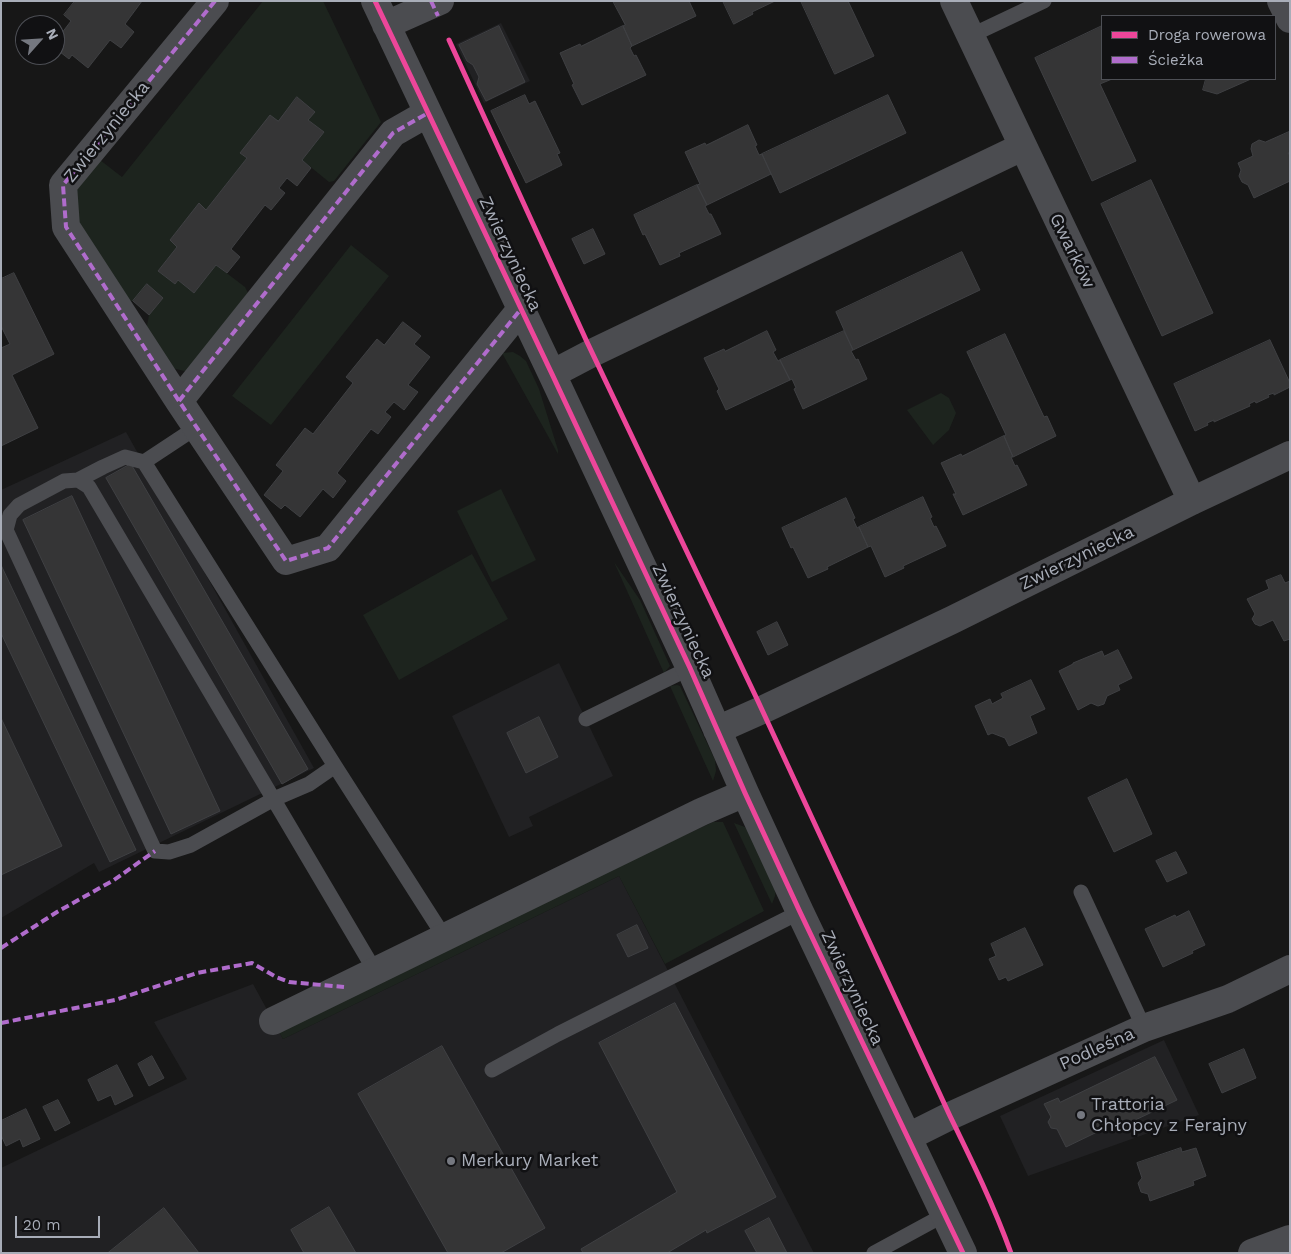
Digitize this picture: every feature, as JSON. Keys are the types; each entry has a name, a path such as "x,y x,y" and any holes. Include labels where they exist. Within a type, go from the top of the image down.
{"street":[{"name":"Zwierzyniecka","path":"215,1 63,185 66,227 286,561 328,548 521,309"},
{"name":"Zwierzyniecka","path":"375,1 690,668 800,912 963,1253"},
{"path":"386,25 440,1"},
{"name":"Gwarków","path":"954,1 1192,500"},
{"path":"1281,1 1290,19"},
{"path":"179,401 392,133 428,113"},
{"path":"552,374 592,353 1022,147"},
{"name":"Zwierzyniecka","path":"717,730 952,620 1192,500 1290,455"},
{"path":"273,1021 701,812 745,793"},
{"name":"Podleśna","path":"908,1137 1144,1028 1228,999 1290,969"},
{"path":"1252,1253 1290,1239"}],"lane":[{"path":"970,36 1044,1"},
{"path":"144,462 197,427"},
{"path":"335,766 309,784 274,800 191,845 169,852 155,851 6,530 10,515 20,505 64,481 78,480 126,457 144,462 445,938"},
{"path":"78,480 89,487 375,972"},
{"path":"586,719 690,668"},
{"path":"1081,892 1144,1028"},
{"path":"492,1070 800,912"},
{"path":"874,1253 944,1215"}],"shaded area":[{"path":"263,1 323,1 381,122 334,181 329,182 302,160 324,132 308,120 314,111 297,97 278,121 241,153 247,158 206,210 199,204 170,240 177,247 158,271 175,284 178,280 194,293 216,265 245,287 248,293 189,370 184,371 172,368 146,331 149,315 163,298 127,300 75,220 76,191 100,160 122,177"},
{"path":"501,23 530,81 484,103 456,44"},
{"path":"351,245 389,276 271,425 232,396"},
{"path":"513,352 526,361 539,389 558,454 502,353"},
{"path":"941,393 949,398 956,413 949,430 933,445 907,410"},
{"path":"126,432 314,768 99,872 94,863 1,918 1,490"},
{"path":"501,489 536,560 492,582 457,511"},
{"path":"472,554 508,619 399,680 363,615"},
{"path":"614,562 640,600 670,666 664,673"},
{"path":"559,663 613,776 529,817 533,826 509,837 452,716"},
{"path":"670,686 680,686 715,760 716,771 713,781"},
{"path":"713,822 723,822 764,911 665,964 619,876 283,1039 279,1032 616,867"},
{"path":"734,823 745,827 749,832 776,888 772,904"},
{"path":"619,876 814,1253 1,1253 1,1168 187,1079 154,1022 253,984 283,1039"},
{"path":"1164,1040 1199,1115 1028,1176 1000,1116"}],"building":[{"path":"75,1 142,1 125,24 134,32 121,48 110,40 88,68 72,55 69,59 65,56 65,29 71,21 64,15"},
{"path":"613,1 689,1 696,16 632,46 623,26 625,25"},
{"path":"723,1 775,1 752,12 753,14 734,24"},
{"path":"801,1 848,1 874,56 835,74"},
{"path":"499,26 525,82 486,101 477,84 479,77 473,65 467,61 459,45"},
{"path":"623,26 632,46 630,48 634,56 636,55 646,75 582,105 560,53 580,44 581,46"},
{"path":"1101,26 1101,80 1110,80 1100,84 1136,161 1092,181 1035,58"},
{"path":"1206,80 1249,80 1217,94 1203,90"},
{"path":"525,95 529,104 535,101 560,153 557,154 562,165 526,183 491,111"},
{"path":"888,95 906,133 780,193 762,154"},
{"path":"297,97 315,112 308,120 324,132 302,160 311,168 297,186 287,178 279,188 285,193 271,210 265,205 231,249 240,257 227,273 216,265 194,293 178,280 175,284 158,271 177,247 170,240 199,203 206,210 247,158 240,153 270,115 278,121"},
{"path":"748,125 757,145 755,146 759,155 762,154 771,174 707,205 697,185 700,184 685,152 705,143 706,145"},
{"path":"1289,132 1290,181 1254,198 1248,185 1242,182 1239,176 1241,170 1238,163 1253,156 1252,144 1259,140 1265,142"},
{"path":"1151,180 1213,313 1162,336 1101,204"},
{"path":"697,185 707,205 705,206 721,234 679,253 680,256 660,265 634,215"},
{"path":"593,229 605,254 584,264 572,239"},
{"path":"962,252 980,290 853,350 836,312"},
{"path":"14,273 54,354 12,375 38,428 1,446 1,348 10,344 1,326 1,279"},
{"path":"147,284 163,298 149,315 133,301"},
{"path":"403,322 421,336 414,344 430,357 408,385 418,392 404,410 394,402 385,412 391,417 378,434 371,429 337,473 346,481 333,498 323,489 300,517 285,505 281,509 264,495 283,471 276,465 305,428 313,434 353,383 346,377 377,339 384,345"},
{"path":"767,331 776,350 773,352 778,361 780,360 790,380 726,410 717,391 719,389 704,358 724,349 725,351"},
{"path":"844,331 853,350 851,351 856,360 858,359 867,379 803,409 794,389 796,388 792,379 790,380 780,360"},
{"path":"1005,334 1044,417 1047,416 1056,436 1013,457 1004,436 1006,435 967,352"},
{"path":"1270,340 1290,383 1290,387 1274,395 1274,393 1268,395 1269,397 1256,403 1255,401 1249,404 1250,406 1214,422 1214,420 1207,423 1208,425 1195,431 1174,384"},
{"path":"1004,436 1015,466 1017,465 1027,485 963,515 953,494 956,494 941,463 961,454 962,456"},
{"path":"131,464 308,769 282,784 106,478"},
{"path":"72,496 220,811 171,834 23,520"},
{"path":"923,497 932,517 930,518 934,527 936,526 946,546 903,566 904,568 885,577 871,546 868,547 859,527"},
{"path":"846,498 855,518 853,519 857,528 859,527 868,547 808,578 782,528"},
{"path":"1,565 136,850 110,862 1,633"},
{"path":"1281,575 1285,583 1290,581 1290,639 1284,641 1273,620 1260,626 1255,624 1252,619 1255,614 1247,599 1269,589 1266,581"},
{"path":"777,622 788,645 768,655 757,632"},
{"path":"1118,650 1132,678 1118,685 1120,690 1107,696 1104,704 1098,706 1091,703 1078,710 1059,671 1102,651 1104,656"},
{"path":"1031,680 1045,709 1030,716 1037,733 1009,746 1005,738 992,733 988,735 975,706 990,699 992,704 1003,698 1001,694"},
{"path":"539,717 558,757 526,773 507,733"},
{"path":"1,718 62,846 1,875"},
{"path":"1127,779 1152,834 1114,852 1088,798"},
{"path":"1176,852 1187,873 1167,882 1156,861"},
{"path":"1189,911 1205,945 1192,951 1193,953 1163,967 1145,929 1175,915 1176,917"},
{"path":"637,925 648,948 628,957 617,935"},
{"path":"1025,928 1043,965 1008,981 1006,977 999,980 989,959 996,956 991,944"},
{"path":"675,1003 776,1197 707,1233 706,1230 667,1253 583,1253 581,1249 677,1192 599,1043"},
{"name":"Merkury Market","path":"442,1046 545,1228 501,1253 448,1253 358,1094"},
{"path":"1244,1049 1256,1078 1222,1093 1209,1064"},
{"path":"152,1056 164,1078 149,1086 138,1064"},
{"path":"1155,1057 1177,1100 1129,1123 1122,1120 1066,1147 1057,1129 1051,1128 1048,1122 1051,1117 1044,1104 1058,1098 1060,1102"},
{"path":"117,1065 133,1096 115,1105 111,1095 98,1101 88,1080"},
{"path":"58,1100 70,1123 55,1131 43,1107"},
{"path":"26,1109 40,1139 23,1147 20,1139 6,1146 1,1135 1,1121"},
{"path":"1181,1148 1182,1152 1196,1148 1206,1176 1193,1181 1194,1185 1150,1201 1148,1194 1141,1192 1138,1183 1142,1178 1137,1163"},
{"path":"329,1207 356,1253 304,1253 291,1230"},
{"path":"164,1208 199,1253 108,1253"},
{"path":"769,1218 787,1253 757,1253 745,1231"}],"marked path":[{"path":"215,1 63,185 66,227 286,561 328,548 521,309"},
{"path":"431,1 438,16"},
{"path":"179,401 393,133 428,113"},
{"path":"1,948 57,912 114,880 155,851"},
{"path":"1,1023 115,1000 197,973 252,963 289,982 344,987"}],"cycle path":[{"path":"375,1 690,668 800,912 963,1253"},
{"path":"449,40 587,342 757,699 982,1184 1011,1253"}],"place":[{"name":"Trattoria Chłopcy z Ferajny","path":"1081,1115"},
{"name":"Merkury Market","path":"451,1161"}]}
